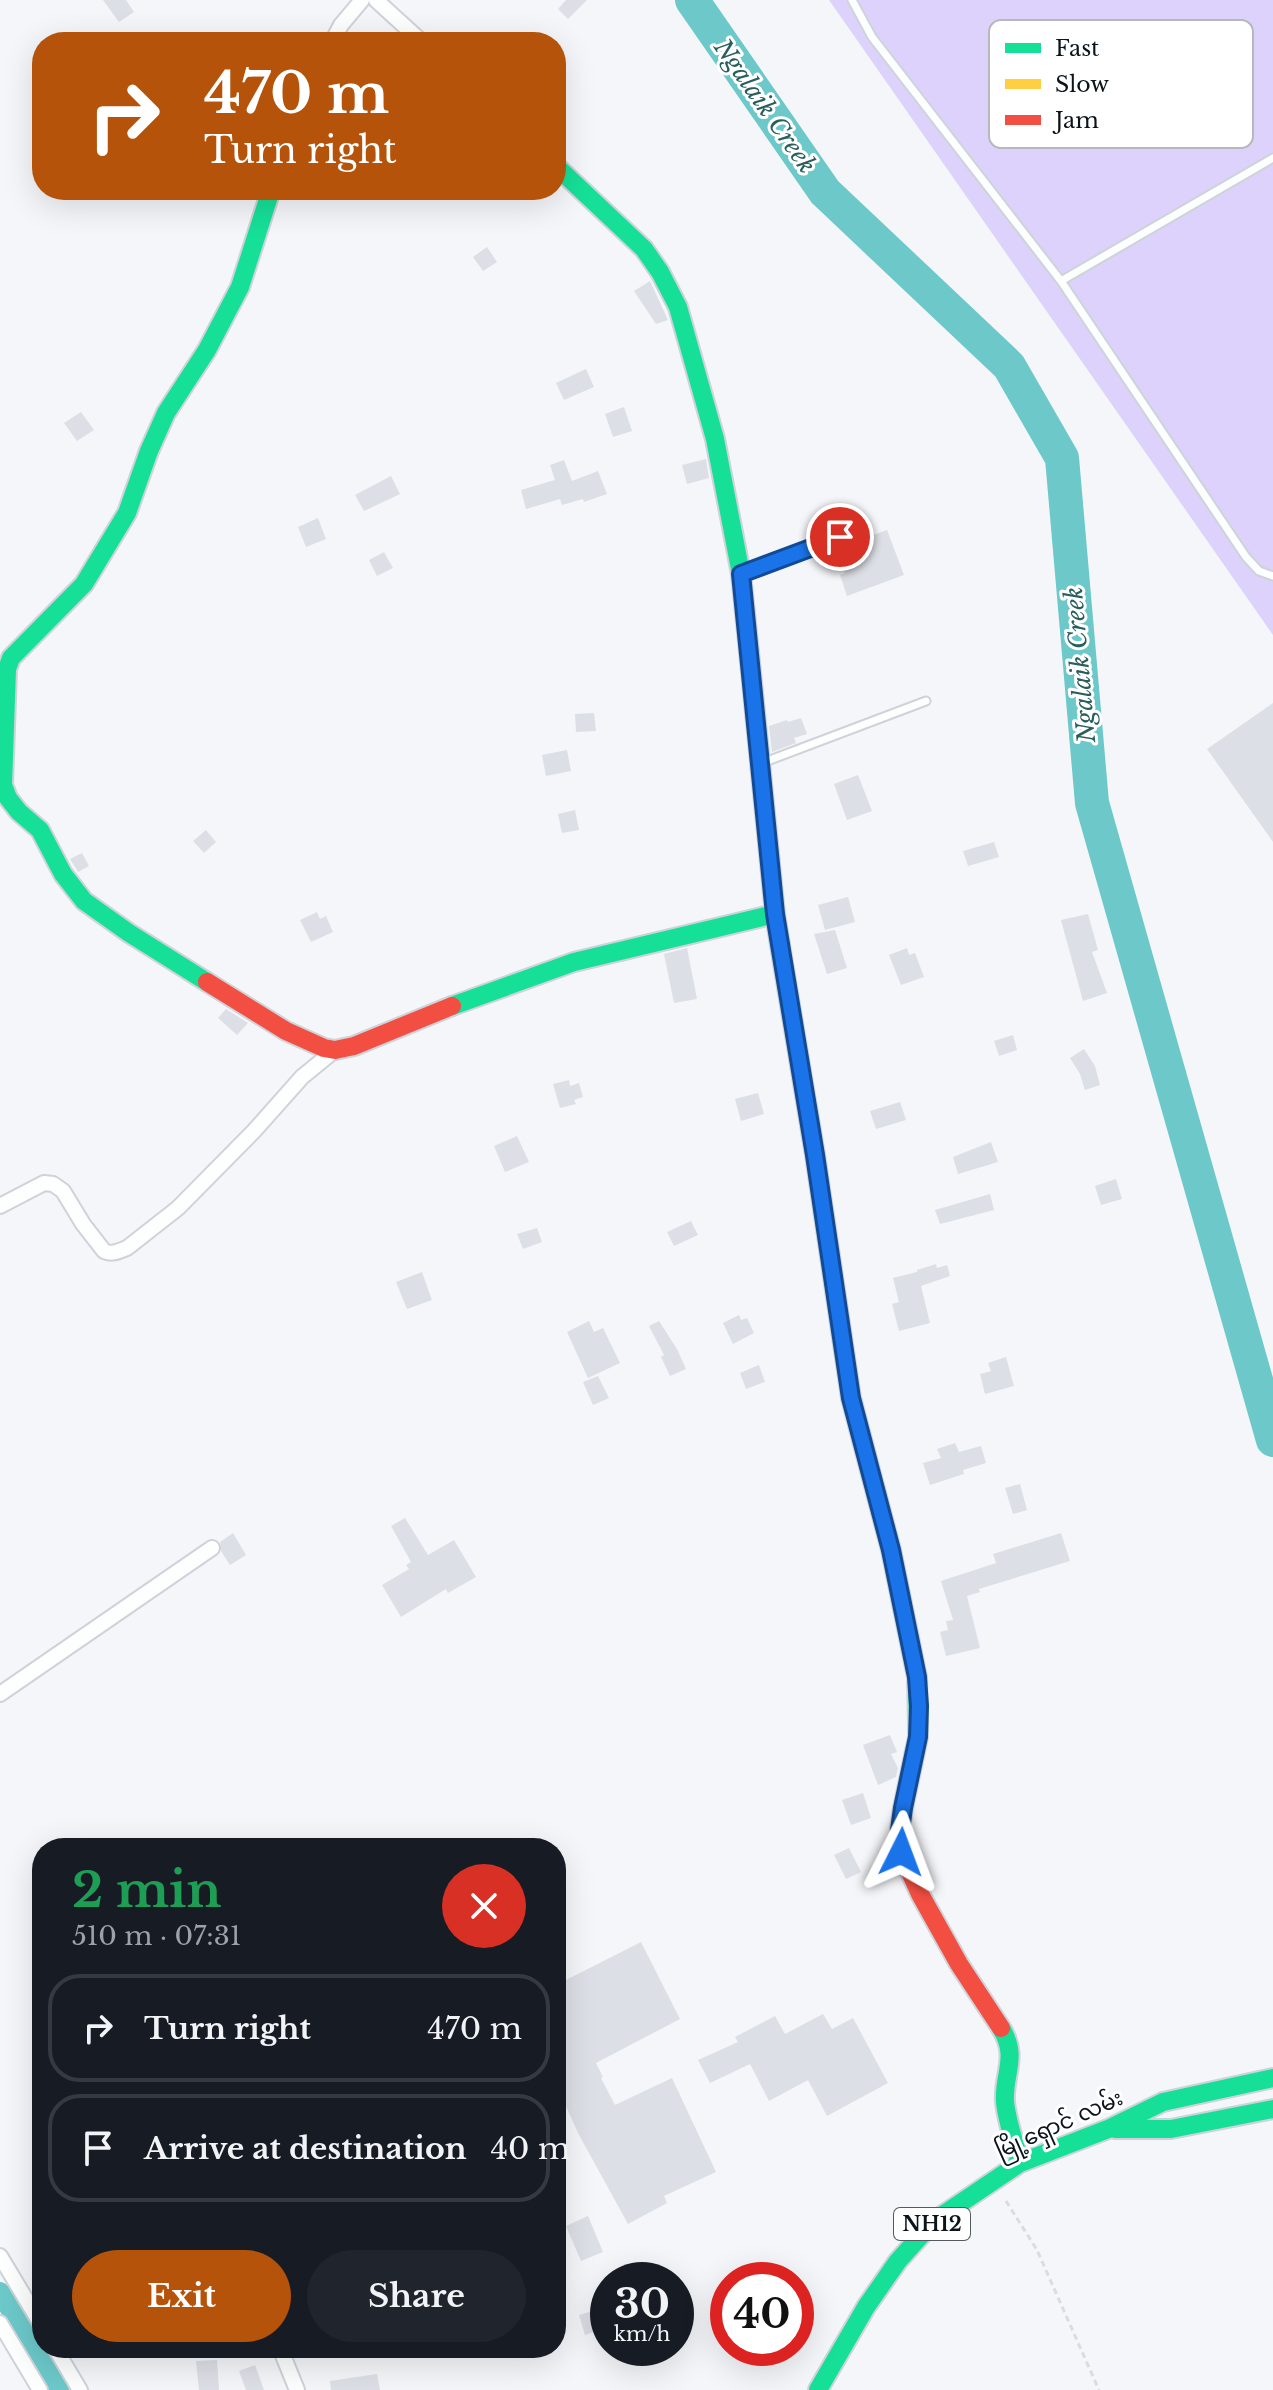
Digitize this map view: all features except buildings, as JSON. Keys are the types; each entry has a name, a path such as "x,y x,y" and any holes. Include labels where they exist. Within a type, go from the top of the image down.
{"main road":[{"path":"566,175 644,249 660,272 678,307 715,439 741,574 775,914 851,1398 891,1550 917,1677 918,1737 902,1819 901,1852 920,1894 959,1964 1005,2035 1011,2061 1005,2104 1020,2163"},
{"path":"268,200 240,287 207,350 166,413 127,513 84,584 17,650 4,672 3,785 8,798 40,830 63,874 84,901 141,941 286,1031 335,1050 354,1046 451,1006 574,962 775,914"},
{"name":"မြို့ရှောင် လမ်း","path":"818,2390 866,2307 898,2261 934,2221 993,2180 1020,2163 1108,2129 1163,2102 1273,2078"},
{"name":"NH12","path":"1108,2129 1171,2129 1273,2109"}],"street":[{"path":"337,32 362,0"},
{"path":"376,0 411,32"},
{"path":"0,1206 44,1183 53,1184 63,1191 104,1251 118,1252 127,1248 178,1208 302,1077 335,1050"},
{"path":"0,1694 212,1548"},
{"path":"0,2256 32,2309"},
{"path":"0,2323 40,2390"},
{"path":"61,2358 80,2390"},
{"path":"284,2358 297,2390"}],"lane":[{"path":"852,0 872,37 1061,281 1246,557 1259,571 1273,576"},
{"path":"1061,281 1273,158"},
{"path":"741,574 840,537"},
{"path":"760,763 926,701"}],"path":[{"path":"993,2180 1037,2250 1099,2390"}],"shaded area":[{"path":"829,0 1273,0 1273,635"}],"waterway":[{"name":"Ngalaik Creek","path":"692,0 825,192 1009,366 1062,458 1092,803 1273,1440"},
{"path":"0,2292 32,2345"},
{"path":"40,2358 59,2390"}],"traffic: fast":[{"path":"566,175 644,249 678,307 715,439 741,574 749,652"},
{"path":"207,982 84,901 63,874 40,830 8,798 3,785 7,669 11,658 84,584 127,513 166,413 207,350 240,287 268,200"},
{"path":"452,1006 574,962 775,914"},
{"path":"780,945 851,1398 891,1550 917,1677 918,1724"},
{"path":"1001,2028 1010,2057 1006,2110 1020,2163"},
{"path":"818,2390 866,2307 898,2261 934,2221 1020,2163 1108,2129 1163,2102 1273,2078"},
{"path":"1115,2129 1171,2129 1273,2109"}],"traffic: slow":[{"path":"749,652 780,945"}],"traffic: jam":[{"path":"207,982 286,1031 335,1050 354,1046 452,1006"},
{"path":"918,1724 900,1830 901,1852 920,1894 959,1964 1001,2028"}],"route":[{"path":"840,537 741,574 775,914 851,1398 891,1550 917,1677 918,1737 903,1808 901,1852"}]}
